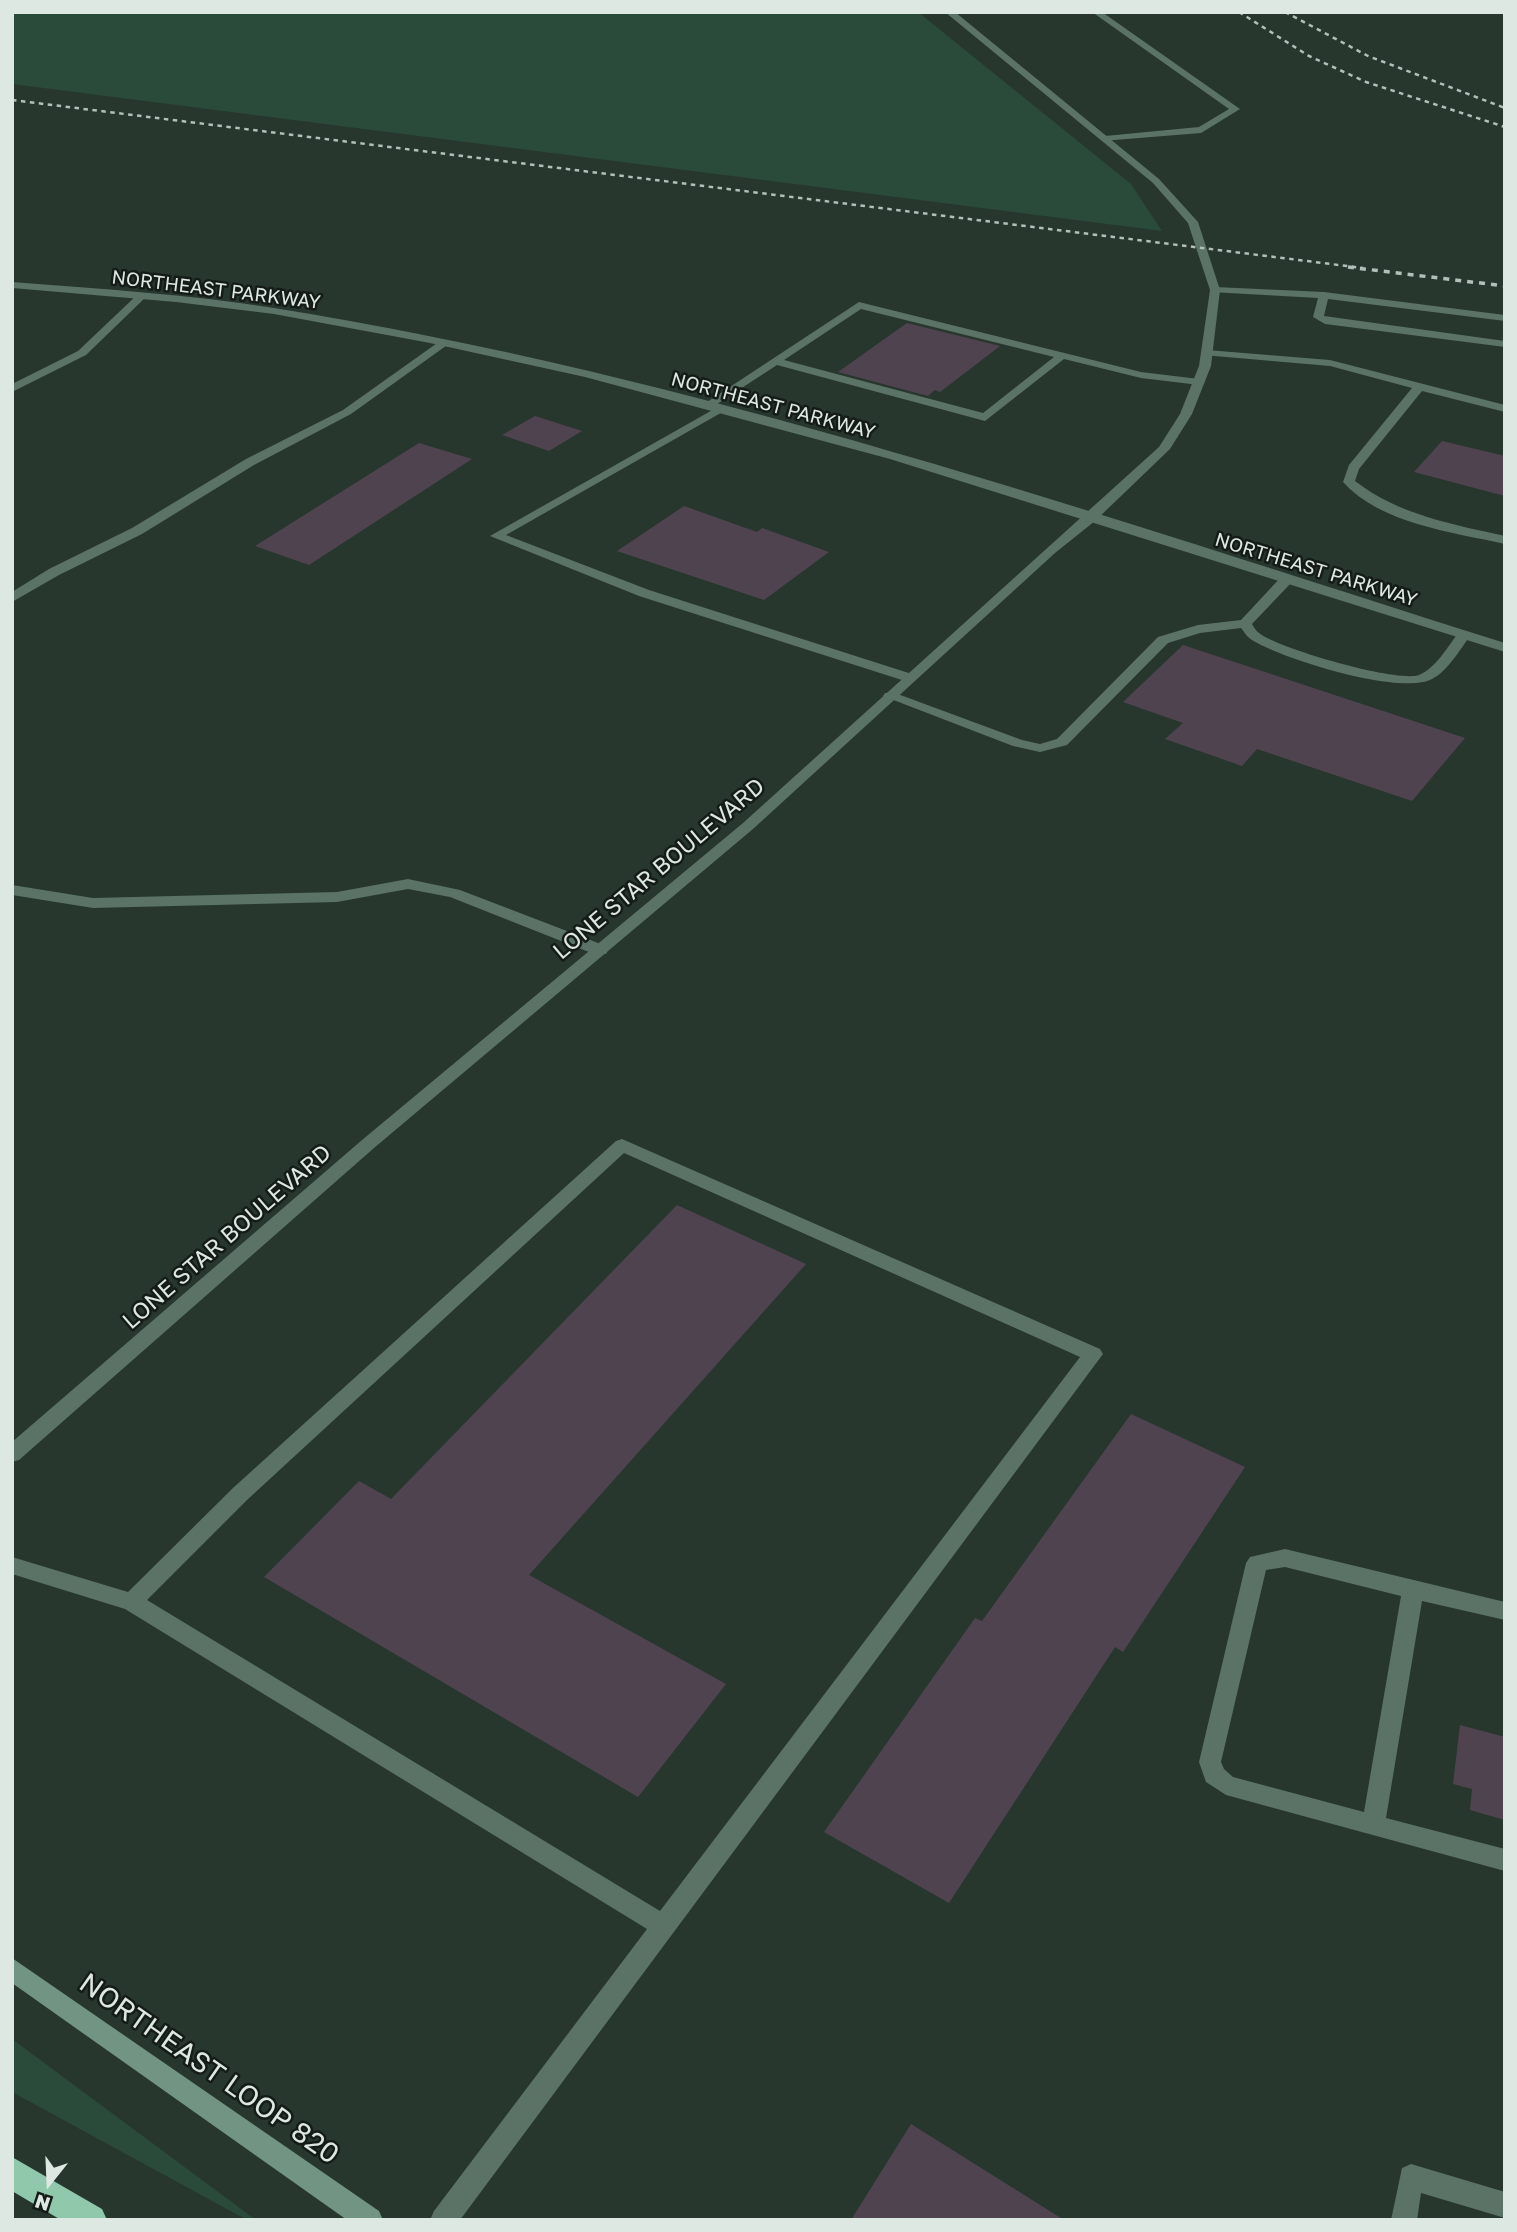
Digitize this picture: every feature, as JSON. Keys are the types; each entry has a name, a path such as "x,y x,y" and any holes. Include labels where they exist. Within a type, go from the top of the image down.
{"highway":[{"path":"12,2173 91,2220"}],"main road":[{"name":"NORTHEAST LOOP 820","path":"12,1969 370,2220"}],"street":[{"name":"LONE STAR BOULEVARD","path":"12,1454 368,1144 748,827 1164,449 1186,414 1208,353 1214,290 1193,222 1156,181 949,12"},
{"path":"1096,12 1235,109 1201,130 1105,139"},
{"name":"NORTHEAST PARKWAY","path":"12,285 142,296 274,312 579,371 878,453 1505,648"},
{"path":"1214,290 1324,295 1505,318"},
{"path":"1324,295 1318,317 1325,321 1505,344"},
{"path":"12,389 82,352 142,296"},
{"path":"909,678 644,593 496,536 713,408 776,360 859,305 1141,375 1199,382"},
{"path":"12,598 54,572 137,531 250,462 347,412 444,343"},
{"path":"1208,353 1330,363 1505,409"},
{"path":"776,360 985,417 1063,355"},
{"path":"1418,387 1353,468 1349,482 1366,497 1411,516 1505,540"},
{"path":"890,696 1018,743 1040,748 1062,742 1163,640 1198,629 1245,624 1286,579"},
{"path":"1245,624 1254,636 1268,643 1389,681 1412,681 1427,677 1464,635"},
{"path":"12,890 93,903 337,897 408,884 454,893 600,950"},
{"path":"132,1602 240,1494 622,1145 1093,1354 443,2220"},
{"path":"1505,1611 1285,1558 1257,1563 1210,1762 1214,1775 1226,1785 1505,1860"},
{"path":"12,1565 132,1602 663,1926"},
{"path":"1373,1825 1413,1590"},
{"path":"1404,2220 1411,2177 1505,2205"}],"green space":[{"path":"12,12 918,12 1131,184 1162,231 12,84"},
{"path":"12,2039 256,2220 247,2220 12,2092"}],"building":[{"path":"907,323 1000,346 940,392 935,390 928,396 838,372"},
{"path":"535,416 582,431 549,451 502,435"},
{"path":"1442,441 1505,456 1505,496 1414,472"},
{"path":"419,443 472,459 309,565 255,546"},
{"path":"684,506 757,532 762,528 829,552 764,600 617,551"},
{"path":"1183,645 1465,738 1412,801 1257,749 1242,766 1165,739 1183,723 1123,702"},
{"path":"677,1205 806,1264 529,1575 726,1684 638,1797 264,1577 359,1481 391,1499"},
{"path":"1131,1414 1245,1467 1123,1652 1115,1647 949,1903 824,1832 975,1618 982,1621"},
{"path":"1460,1725 1505,1737 1505,1820 1470,1810 1472,1789 1453,1784"},
{"path":"911,2124 1064,2220 851,2220"}],"railway":[{"path":"1239,12 1309,56 1366,82 1505,127"},
{"path":"1285,12 1368,56 1505,108"},
{"path":"12,100 1363,268"},
{"path":"1348,267 1505,286"}]}
